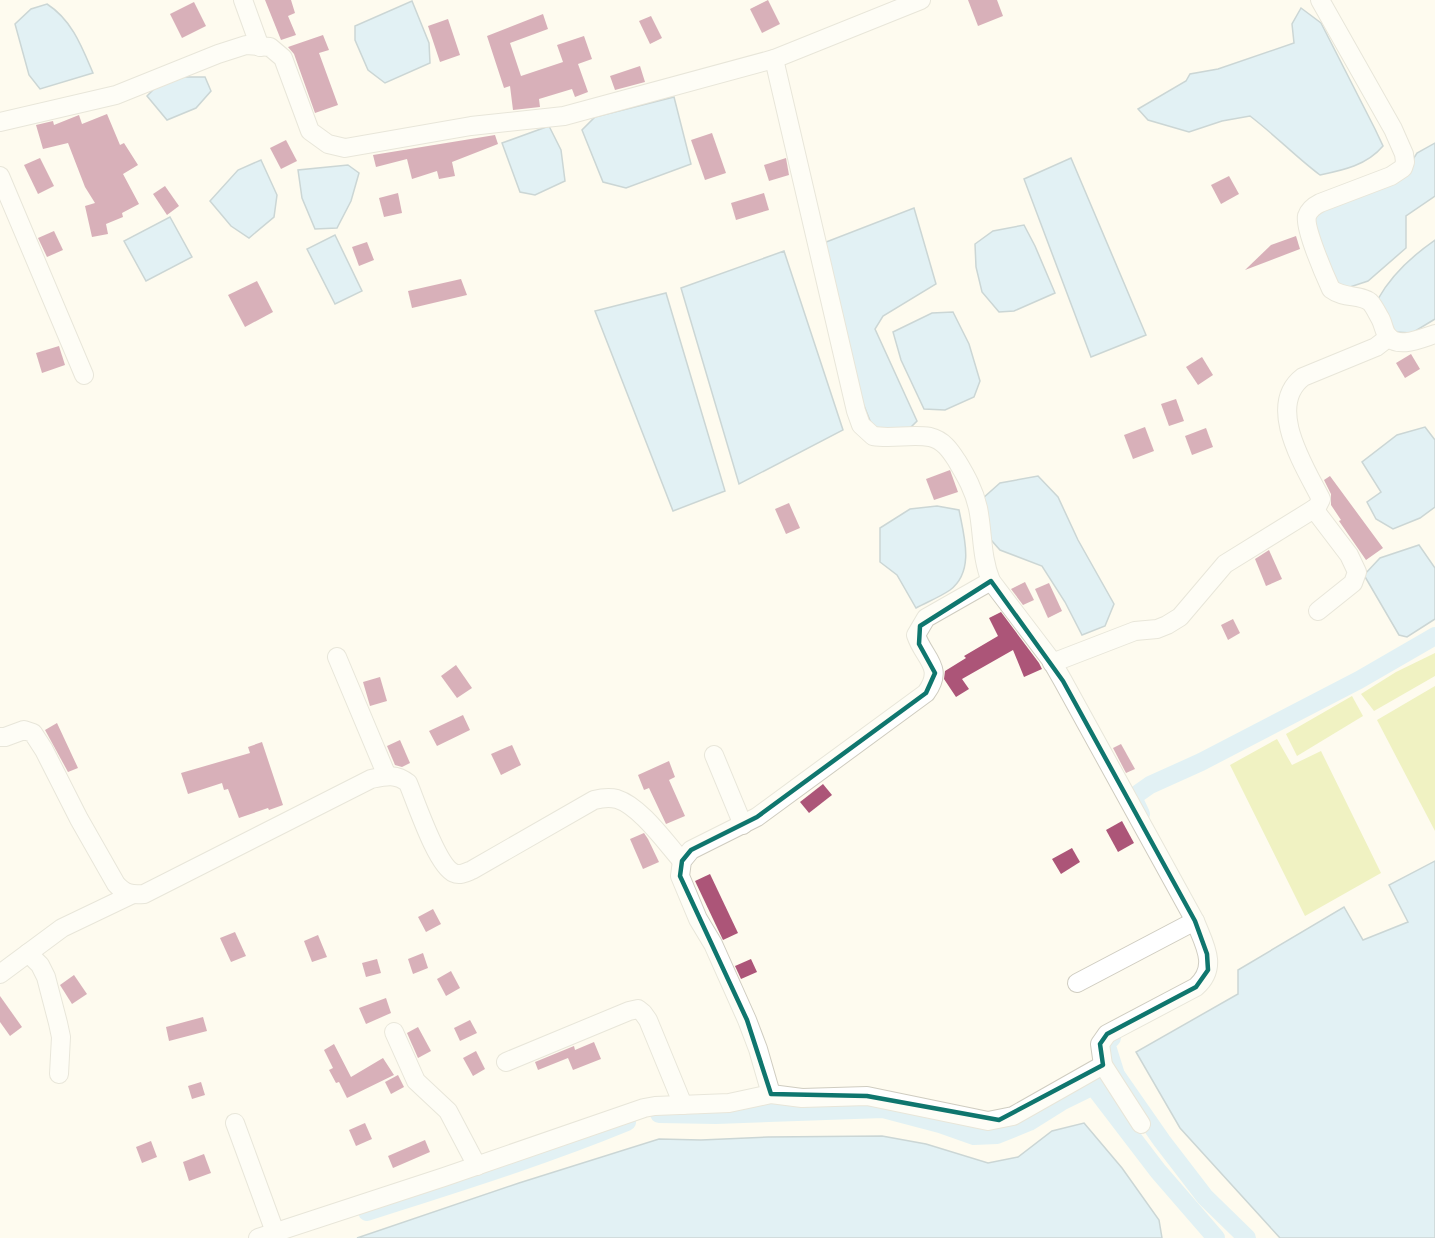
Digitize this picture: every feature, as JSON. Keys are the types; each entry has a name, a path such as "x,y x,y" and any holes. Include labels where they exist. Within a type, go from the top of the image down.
{"street":[{"path":"243,0 260,46"},
{"path":"0,122 116,95 218,54 246,45 260,46 270,47 283,58 310,131 328,144 345,148 471,126 564,116 774,59 921,0"},
{"path":"1320,0 1393,129 1404,153 1405,162 1403,168 1391,176 1320,203 1307,214 1312,242 1331,289 1337,294 1367,300 1372,304 1389,337 1394,341 1414,341 1435,334"},
{"path":"774,59 861,425 873,436 930,437 942,442 952,452 968,480 978,508 985,567 991,581 1052,663 1195,921 1209,961 1204,980 1196,987 1107,1034 1100,1044 1109,1074 1141,1125"},
{"path":"0,176 84,375"},
{"path":"1052,663 1135,631 1157,629 1167,625 1180,617 1225,564 1320,504 1321,499 1290,429 1286,407 1290,392 1296,382 1303,377 1376,347 1389,337"},
{"path":"1314,509 1349,555 1357,572 1353,583 1318,611"},
{"path":"771,1094 747,1020 713,944 698,919 680,876 682,861 691,850 757,817 926,693 932,685 935,673 916,635 920,626 926,618 991,581"},
{"path":"337,657 387,776"},
{"path":"0,737 24,730 33,733 116,884 122,891 131,895"},
{"path":"714,755 743,825"},
{"path":"0,974 62,928 131,895 144,894 370,779 387,776 400,777 408,783 438,855 446,867 455,874 472,870 594,800 606,797 618,799 634,808 682,861"},
{"path":"1077,983 1195,921"},
{"path":"28,953 40,965 46,977 58,1023 61,1036 58,1074"},
{"path":"506,1062 638,1009 648,1020 683,1105"},
{"path":"394,1032 416,1081 448,1111 477,1166"},
{"path":"258,1238 644,1108 729,1103 771,1094 802,1098 867,1096 988,1121 999,1120 1023,1111 1109,1074"},
{"path":"235,1123 275,1232"}],"highlighted area":[{"path":"991,581 1063,681 1195,921 1207,954 1208,970 1196,987 1107,1034 1100,1044 1103,1065 999,1120 867,1096 771,1094 747,1020 680,876 682,861 691,850 757,817 926,693 935,673 919,644 920,626"}],"green space":[{"path":"1435,653 1435,676 1374,711 1361,694 1396,672"},
{"path":"1435,686 1435,831 1377,720"},
{"path":"1352,696 1363,716 1297,756 1286,734"},
{"path":"1277,739 1292,765 1321,751 1381,873 1305,916 1230,765"}],"water":[{"path":"412,1 429,43 430,63 385,83 368,70 355,40 355,26"},
{"path":"47,4 56,10 70,26 93,73 40,89 29,75 15,24 31,9"},
{"path":"1301,8 1321,23 1383,146 1370,158 1346,169 1320,175 1250,116 1222,121 1189,132 1148,120 1138,109 1186,81 1190,74 1218,69 1294,43 1292,24"},
{"path":"183,77 205,77 211,91 196,108 167,120 147,96 155,88"},
{"path":"674,97 691,164 626,188 603,182 582,130 595,117"},
{"path":"549,126 561,150 565,181 535,195 520,192 502,143"},
{"path":"1435,143 1435,196 1406,216 1406,248 1368,281 1347,288 1337,283 1312,219 1322,211 1412,161 1417,153"},
{"path":"1071,158 1146,335 1091,357 1024,179"},
{"path":"261,160 277,195 274,217 249,238 231,226 210,201 238,170"},
{"path":"348,165 359,173 351,201 337,228 315,229 302,198 298,170"},
{"path":"914,208 936,284 883,316 875,329 917,421 907,431 873,428 856,386 821,244"},
{"path":"170,217 192,257 146,281 124,241"},
{"path":"1024,225 1055,293 1014,311 999,312 982,292 976,267 975,244 993,231"},
{"path":"335,235 362,291 335,304 307,249"},
{"path":"1435,240 1435,319 1412,333 1396,332 1387,325 1378,299 1403,266"},
{"path":"784,251 843,430 739,484 681,288"},
{"path":"666,293 725,491 673,511 595,311"},
{"path":"953,312 969,344 980,381 974,397 945,410 924,409 901,360 893,332 932,313"},
{"path":"1425,427 1435,440 1435,507 1420,518 1393,529 1376,519 1367,502 1381,492 1362,462 1397,435"},
{"path":"1038,476 1058,497 1078,540 1114,604 1105,626 1082,635 1065,602 1042,566 1000,550 984,532 982,499 1000,483"},
{"path":"937,506 959,510 966,553 963,573 950,590 916,608 897,575 880,562 880,528 910,509"},
{"path":"1419,545 1435,568 1435,619 1407,637 1399,635 1364,575 1380,558"},
{"path":"1435,861 1435,1238 1280,1238 1180,1128 1136,1052 1238,994 1238,970 1344,907 1363,940 1408,922 1389,885"},
{"path":"1084,1123 1122,1168 1159,1220 1162,1238 357,1238 659,1139 882,1136 926,1144 988,1163 1018,1157 1052,1131"}],"building":[{"path":"265,0 291,0 295,13 288,16 296,35 281,40"},
{"path":"768,0 780,24 762,33 750,9"},
{"path":"968,0 997,0 1003,16 978,26"},
{"path":"194,2 206,26 182,38 170,14"},
{"path":"543,14 548,29 510,43 521,76 563,62 557,45 584,36 592,59 578,64 588,92 575,97 572,89 539,99 540,107 513,110 510,86 504,88 487,36"},
{"path":"651,16 662,38 650,44 639,21"},
{"path":"448,19 460,55 440,62 428,26"},
{"path":"323,35 329,50 319,53 338,105 315,113 294,54 288,47"},
{"path":"640,66 645,82 615,90 610,76"},
{"path":"107,114 120,145 124,143 138,165 123,174 139,204 122,213 123,217 106,224 108,234 92,237 85,206 95,203 85,187 68,143 43,149 36,125 53,121 54,125 79,115 82,124"},
{"path":"712,133 726,173 705,180 691,140"},
{"path":"495,135 498,144 452,162 455,176 439,179 437,171 412,179 407,159 376,167 373,155"},
{"path":"286,140 297,161 281,169 270,148"},
{"path":"40,158 54,186 38,194 24,165"},
{"path":"786,158 789,175 769,181 764,165"},
{"path":"1229,176 1239,194 1221,204 1211,185"},
{"path":"165,186 179,206 167,215 153,194"},
{"path":"398,193 402,213 384,217 379,198"},
{"path":"764,193 769,210 736,220 731,203"},
{"path":"54,231 63,250 47,257 38,238"},
{"path":"1296,236 1300,249 1245,270 1271,245"},
{"path":"367,242 374,260 359,266 352,247"},
{"path":"461,279 467,295 412,308 408,291"},
{"path":"257,281 273,312 245,327 228,295"},
{"path":"59,346 65,365 42,373 36,353"},
{"path":"1411,354 1420,369 1405,378 1396,363"},
{"path":"1202,357 1213,375 1198,385 1186,367"},
{"path":"1176,399 1184,421 1169,426 1161,404"},
{"path":"1145,427 1154,451 1133,459 1124,435"},
{"path":"1206,428 1213,447 1192,455 1185,436"},
{"path":"950,470 958,492 934,500 926,479"},
{"path":"1330,476 1383,548 1366,560 1339,521 1341,520 1331,505 1331,494 1324,480"},
{"path":"789,503 800,528 786,534 775,509"},
{"path":"1269,550 1282,579 1266,586 1255,559"},
{"path":"1025,582 1034,600 1023,605 1011,589"},
{"path":"1049,583 1062,611 1048,618 1035,589"},
{"path":"1001,612 1042,669 1024,677 1013,650 962,679 969,689 956,697 944,679 945,671 966,658 964,656 998,636 989,618"},
{"path":"1233,619 1240,633 1228,640 1221,625"},
{"path":"456,665 472,688 457,698 441,676"},
{"path":"380,677 387,701 370,706 363,682"},
{"path":"463,715 470,730 437,746 429,731"},
{"path":"57,723 78,768 68,772 45,730"},
{"path":"400,740 410,763 402,767 395,765 387,746"},
{"path":"262,742 283,805 239,818 228,789 224,790 222,783 188,794 181,773 250,753 248,747"},
{"path":"1121,744 1135,769 1126,773 1113,748"},
{"path":"512,745 521,765 501,775 491,754"},
{"path":"669,761 675,777 669,780 685,816 666,824 649,788 644,790 638,775"},
{"path":"823,784 832,795 809,813 800,802"},
{"path":"1122,821 1134,843 1118,852 1106,830"},
{"path":"644,833 659,862 643,869 630,839"},
{"path":"1072,848 1080,862 1061,874 1052,859"},
{"path":"710,874 738,933 723,940 695,881"},
{"path":"433,909 441,924 426,932 418,917"},
{"path":"235,932 246,956 231,962 220,938"},
{"path":"318,935 327,957 312,962 304,941"},
{"path":"423,953 428,968 413,974 408,959"},
{"path":"377,959 381,973 366,977 362,963"},
{"path":"751,959 757,972 741,979 735,966"},
{"path":"451,971 460,988 446,996 437,979"},
{"path":"74,975 87,994 72,1004 60,985"},
{"path":"0,996 22,1027 10,1036 0,1022"},
{"path":"386,998 391,1013 366,1024 359,1008"},
{"path":"203,1017 207,1031 169,1041 166,1027"},
{"path":"470,1020 477,1033 460,1041 454,1028"},
{"path":"418,1027 431,1051 418,1058 407,1033"},
{"path":"594,1042 601,1059 573,1070 568,1058 538,1070 535,1062 574,1046 575,1050"},
{"path":"334,1044 351,1077 383,1058 394,1075 347,1098 339,1082 336,1083 329,1070 333,1068 324,1050"},
{"path":"476,1051 485,1069 473,1076 463,1058"},
{"path":"398,1075 404,1087 391,1094 385,1082"},
{"path":"201,1082 205,1095 192,1099 188,1086"},
{"path":"365,1123 372,1139 356,1146 349,1130"},
{"path":"425,1140 430,1152 393,1168 388,1156"},
{"path":"151,1141 157,1157 142,1163 136,1147"},
{"path":"204,1154 211,1173 189,1181 183,1162"}],"waterway":[{"path":"1141,814 1133,797 1150,785 1201,762 1359,680 1435,636"},
{"path":"1112,1038 1106,1043 1116,1075 1205,1197 1247,1238"},
{"path":"659,1114 716,1115 883,1109 940,1124 974,1136 997,1135 1029,1122 1061,1102 1116,1075"},
{"path":"1093,1086 1158,1171 1216,1238"},
{"path":"367,1212 530,1158 627,1122"}]}
